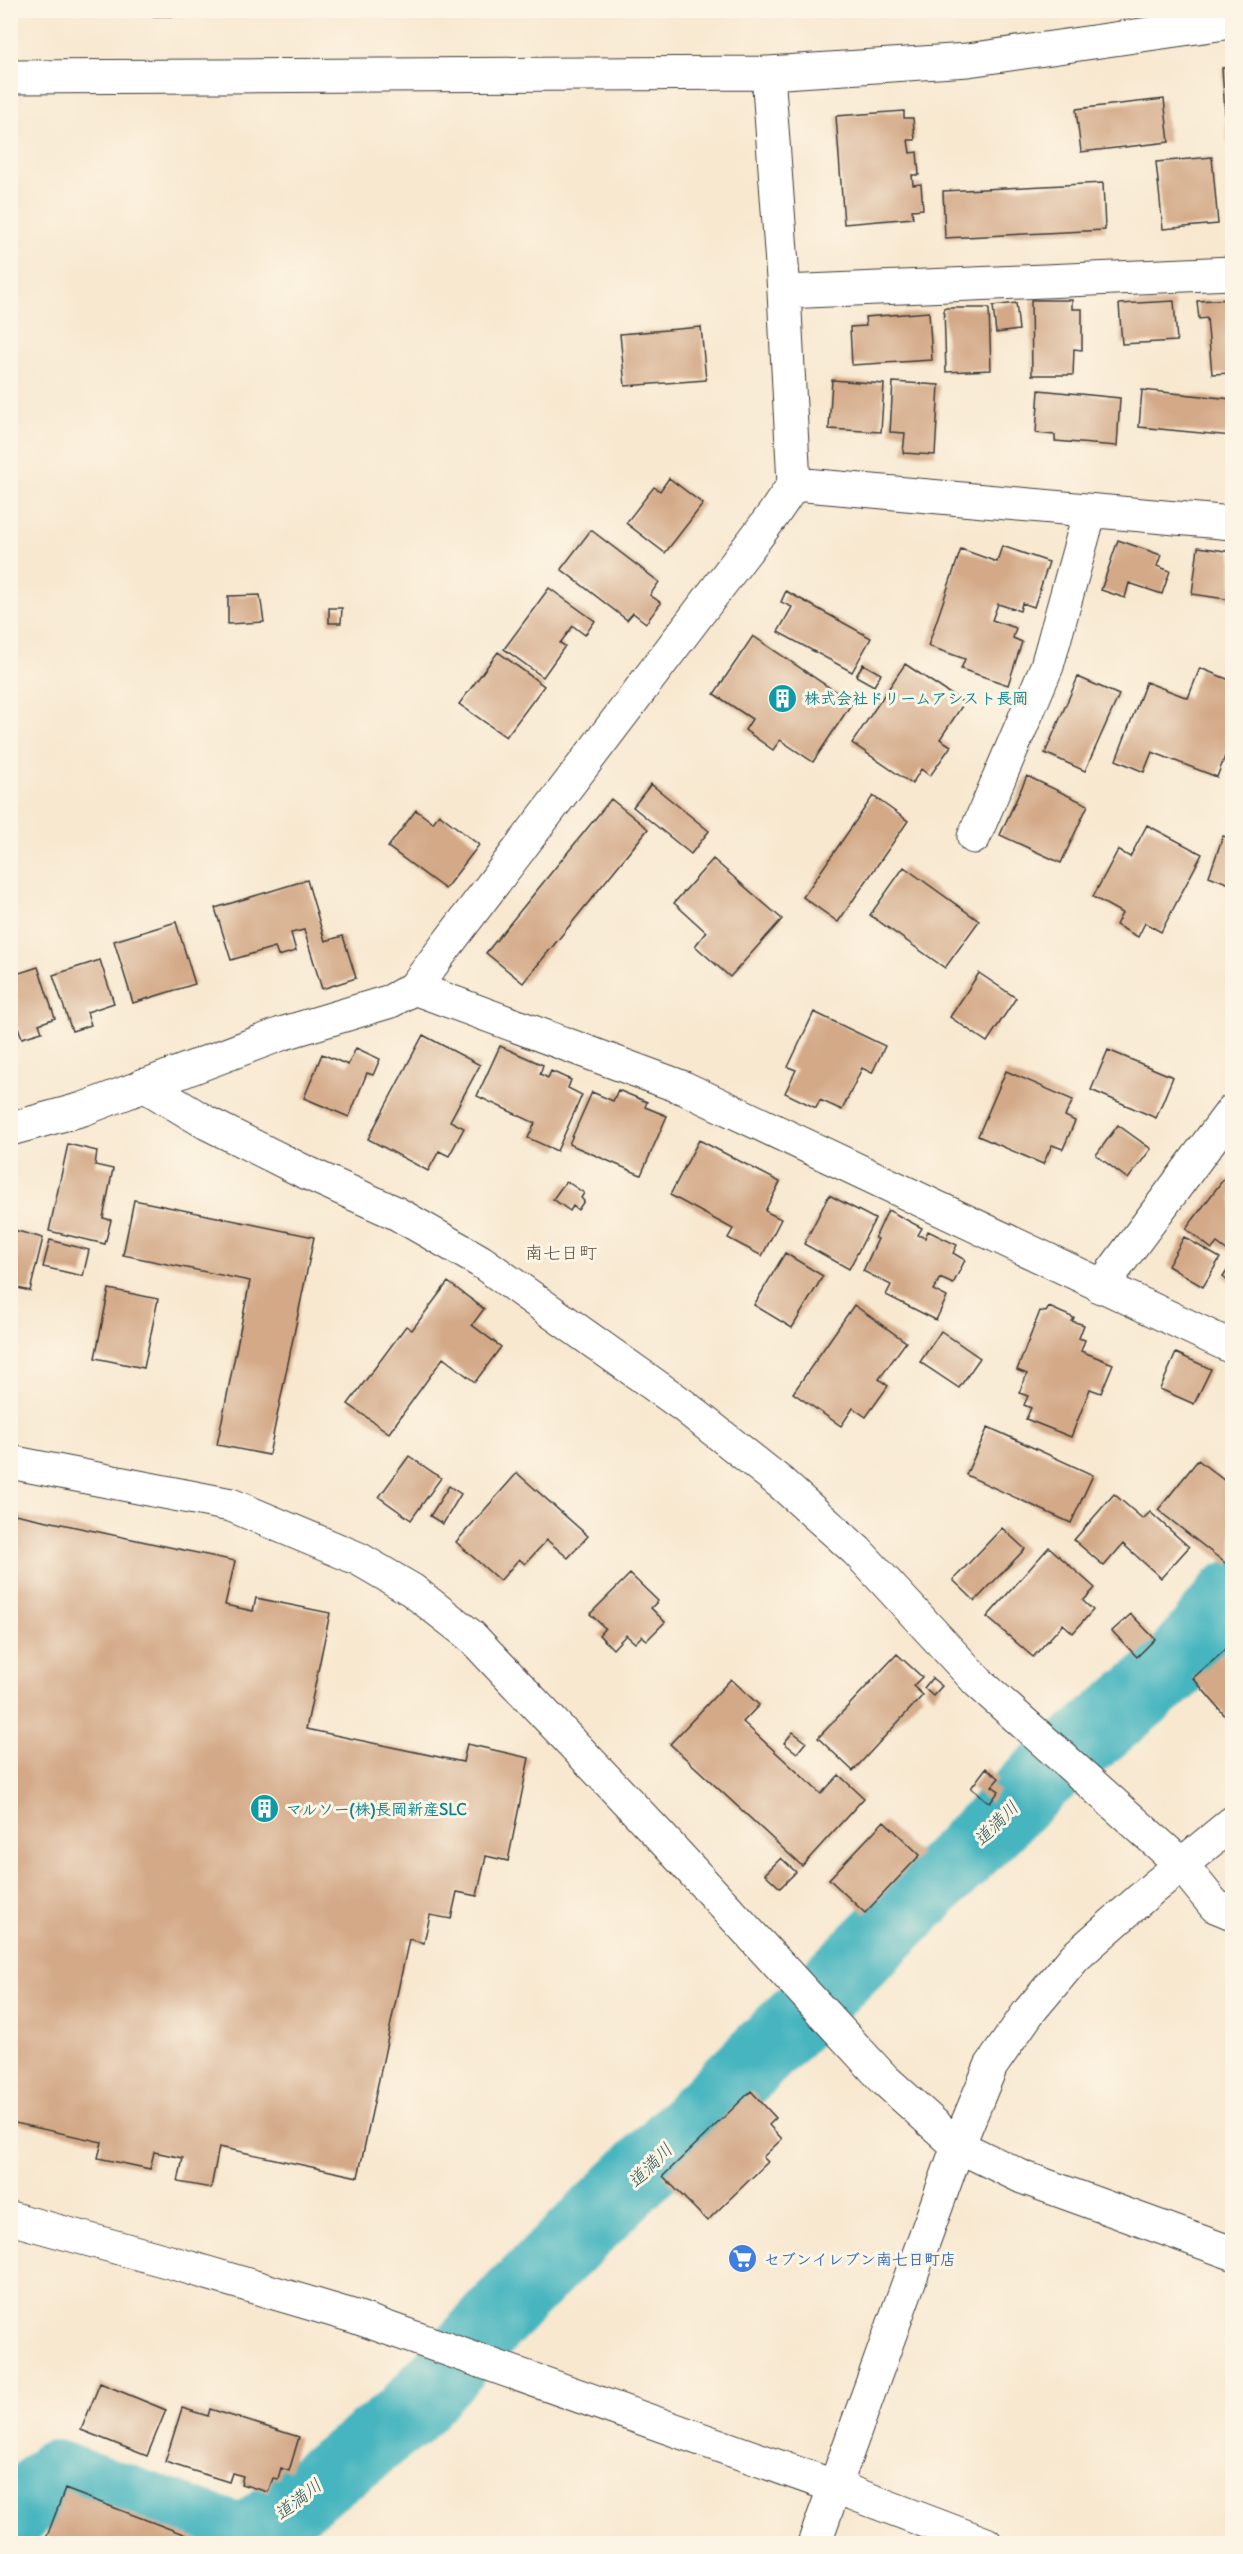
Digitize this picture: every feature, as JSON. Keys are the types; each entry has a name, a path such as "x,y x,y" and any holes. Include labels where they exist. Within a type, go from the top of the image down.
{"street":[{"path":"10,77 768,73 968,60 1233,22"},
{"path":"10,1129 83,1109 281,1034 391,1001 414,988 773,515 794,484 784,292 768,73"},
{"path":"784,292 1233,273"},
{"path":"794,484 1233,523"},
{"path":"974,837 1047,666 1090,511"},
{"path":"414,988 684,1088 1101,1287 1233,1347"},
{"path":"144,1085 207,1123 303,1171 396,1213 480,1261 684,1406 781,1483 857,1551 978,1682 1181,1864 1215,1906 1233,1913"},
{"path":"1101,1287 1233,1111"},
{"path":"10,1462 231,1505 359,1559 412,1590 471,1636 660,1836 884,2079 958,2146 1022,2177 1233,2253"},
{"path":"814,2544 958,2146 991,2066 1028,2013 1075,1957 1181,1864 1233,1823"},
{"path":"10,2218 356,2317 836,2487 986,2544"}],"building":[{"path":"146,10 234,10 234,16 146,16"},
{"path":"1232,67 1232,142 1227,143 1222,68"},
{"path":"1164,99 1169,142 1081,152 1076,109"},
{"path":"904,111 904,118 913,118 915,140 908,140 910,153 917,152 919,175 912,175 913,185 921,184 923,209 912,210 913,218 844,224 836,116"},
{"path":"1212,157 1218,224 1163,229 1156,162"},
{"path":"1103,183 1105,230 945,238 943,191"},
{"path":"1232,299 1232,373 1212,374 1207,318 1199,319 1197,301"},
{"path":"1031,300 1072,300 1072,309 1082,309 1082,350 1074,349 1073,375 1032,375"},
{"path":"1174,301 1177,341 1122,344 1119,304"},
{"path":"1016,303 1019,330 996,333 993,306"},
{"path":"944,308 989,308 991,370 946,372"},
{"path":"929,312 932,360 852,365 850,327 866,326 865,317"},
{"path":"701,327 706,380 625,386 620,334"},
{"path":"832,380 884,384 881,432 829,429"},
{"path":"893,382 939,385 935,455 903,453 905,433 890,432"},
{"path":"1039,390 1120,398 1117,446 1055,441 1055,435 1036,433"},
{"path":"1142,390 1232,399 1232,436 1139,427"},
{"path":"669,478 703,504 665,553 626,523 654,487 660,491"},
{"path":"591,530 659,582 650,595 661,603 646,623 633,613 627,620 561,569"},
{"path":"1118,540 1161,555 1157,566 1170,571 1162,594 1129,583 1125,598 1101,590"},
{"path":"1002,546 1049,562 1034,607 1022,603 1020,611 998,604 992,620 1016,628 1013,638 1022,642 1008,685 961,669 965,659 928,646 961,549 997,562"},
{"path":"1198,547 1232,552 1232,600 1192,594"},
{"path":"549,588 595,621 585,635 573,626 560,643 565,646 543,677 504,649"},
{"path":"786,591 871,638 852,672 778,632 792,607 781,602"},
{"path":"260,595 264,622 228,624 228,596"},
{"path":"329,608 342,608 341,623 329,623"},
{"name":"株式会社ドリームアシスト長岡","path":"753,636 852,703 813,762 780,740 773,750 745,730 752,719 714,694"},
{"path":"498,652 544,686 506,737 459,704"},
{"path":"863,664 881,674 874,686 856,676"},
{"path":"905,664 964,703 940,739 951,746 930,776 921,769 912,784 852,743"},
{"path":"1200,668 1232,681 1232,738 1217,777 1152,752 1144,772 1116,760 1146,682 1188,698"},
{"path":"1078,677 1119,695 1085,771 1045,753"},
{"path":"1027,776 1088,805 1061,863 1000,835"},
{"path":"651,784 709,831 691,854 633,807"},
{"path":"873,796 908,821 838,922 803,897"},
{"path":"611,799 648,829 523,983 486,953"},
{"path":"416,810 433,823 439,814 479,845 445,889 388,847"},
{"path":"1147,825 1202,854 1161,932 1145,923 1138,937 1116,925 1122,913 1093,897 1118,850 1130,857"},
{"path":"1223,836 1232,839 1232,885 1209,876"},
{"path":"713,859 782,919 730,977 695,946 706,932 674,903"},
{"path":"904,867 979,921 945,968 870,915"},
{"path":"307,880 325,941 343,936 356,978 322,989 304,930 291,933 296,951 278,956 275,947 231,960 215,908"},
{"path":"176,922 195,984 133,1003 114,941"},
{"path":"100,960 114,1003 87,1012 91,1025 72,1031 53,975"},
{"path":"38,967 55,1018 39,1024 42,1032 22,1038 18,1027 10,1030 10,976"},
{"path":"979,973 1016,998 987,1042 950,1017"},
{"path":"814,1012 885,1046 872,1073 862,1068 842,1110 820,1100 816,1108 785,1093 796,1070 788,1067"},
{"path":"423,1035 480,1065 450,1121 464,1128 449,1156 439,1151 428,1171 368,1139"},
{"path":"500,1046 543,1065 540,1074 548,1078 551,1071 571,1080 568,1088 582,1095 557,1151 528,1138 535,1123 477,1096"},
{"path":"356,1048 380,1059 373,1075 367,1073 349,1117 304,1098 322,1054 348,1065"},
{"path":"1108,1050 1173,1077 1156,1118 1091,1090"},
{"path":"1006,1071 1073,1100 1065,1116 1075,1121 1063,1149 1052,1145 1043,1164 978,1136"},
{"path":"618,1090 647,1102 645,1107 667,1116 641,1175 569,1144 592,1092 613,1101"},
{"path":"1118,1125 1151,1149 1128,1179 1096,1155"},
{"path":"699,1140 780,1182 765,1211 781,1219 762,1256 728,1238 733,1229 670,1195"},
{"path":"68,1144 97,1151 95,1165 113,1169 103,1218 111,1220 105,1244 49,1231"},
{"path":"1225,1177 1232,1183 1232,1254 1217,1243 1212,1249 1186,1229"},
{"path":"566,1181 584,1193 581,1198 584,1201 578,1210 573,1206 570,1211 553,1199"},
{"path":"829,1195 875,1219 849,1269 804,1244"},
{"path":"134,1200 314,1237 269,1455 217,1445 250,1281 123,1255"},
{"path":"888,1210 922,1228 918,1235 925,1238 928,1231 957,1245 953,1253 965,1260 953,1284 940,1278 933,1290 947,1297 936,1320 886,1295 891,1285 863,1271"},
{"path":"10,1229 43,1238 30,1291 10,1286"},
{"path":"1184,1237 1220,1258 1203,1287 1168,1266"},
{"path":"50,1240 89,1250 83,1276 43,1267"},
{"path":"785,1253 823,1276 792,1328 754,1305"},
{"path":"1232,1264 1232,1285 1223,1277"},
{"path":"448,1282 484,1309 472,1325 501,1347 475,1382 443,1358 389,1433 348,1404 406,1326 412,1330"},
{"path":"109,1289 158,1299 144,1368 95,1358"},
{"path":"854,1305 906,1342 879,1379 888,1386 866,1417 853,1408 841,1426 793,1393"},
{"path":"1049,1307 1074,1318 1072,1321 1084,1325 1079,1338 1085,1340 1081,1351 1113,1364 1101,1393 1090,1389 1071,1437 1026,1419 1031,1408 1024,1405 1028,1396 1019,1393 1027,1374 1017,1370 1040,1311 1046,1312"},
{"path":"941,1331 980,1358 959,1388 920,1362"},
{"path":"1176,1353 1211,1369 1194,1404 1160,1389"},
{"path":"988,1427 1093,1475 1071,1523 966,1475"},
{"path":"409,1456 441,1478 411,1520 379,1497"},
{"path":"1198,1460 1229,1484 1232,1478 1232,1561 1229,1566 1158,1510"},
{"path":"517,1473 588,1536 568,1558 547,1540 525,1564 519,1559 500,1581 456,1542"},
{"path":"449,1486 461,1494 443,1524 430,1516"},
{"path":"1114,1494 1143,1519 1150,1512 1189,1547 1161,1578 1123,1544 1104,1566 1074,1540"},
{"name":"マルソー(株)長岡新産SLC","path":"10,1513 235,1561 225,1605 253,1611 256,1598 330,1613 306,1729 463,1762 467,1744 529,1758 508,1861 486,1856 477,1896 457,1892 451,1919 430,1915 424,1943 409,1939 358,2177 219,2147 211,2188 178,2182 183,2158 154,2152 150,2169 98,2158 102,2142 10,2122"},
{"path":"1002,1528 1025,1549 975,1601 953,1580"},
{"path":"1049,1547 1095,1588 1083,1601 1093,1610 1073,1633 1063,1624 1033,1657 987,1617"},
{"path":"630,1574 658,1601 651,1608 665,1622 647,1640 642,1636 635,1643 626,1635 613,1649 599,1635 605,1628 590,1614"},
{"path":"1131,1614 1155,1639 1137,1657 1112,1631"},
{"path":"1232,1644 1232,1724 1193,1678"},
{"path":"897,1654 922,1677 913,1686 923,1695 853,1771 818,1738"},
{"path":"932,1678 942,1686 933,1696 924,1688"},
{"path":"731,1679 759,1705 743,1722 821,1794 839,1775 864,1798 802,1866 670,1744"},
{"path":"793,1732 806,1742 797,1753 784,1743"},
{"path":"986,1768 999,1778 992,1786 999,1791 990,1803 971,1788"},
{"path":"884,1821 920,1855 865,1913 829,1879"},
{"path":"781,1858 796,1872 780,1888 765,1874"},
{"path":"751,2091 776,2118 769,2125 782,2139 763,2157 768,2162 707,2221 663,2176"},
{"path":"100,2383 166,2410 147,2456 81,2430"},
{"path":"182,2408 208,2416 210,2409 299,2437 289,2471 281,2468 278,2479 273,2478 268,2492 241,2484 243,2476 232,2473 229,2482 165,2462"},
{"path":"65,2489 207,2543 207,2544 44,2544"}],"waterway":[{"name":"道満川","path":"10,2518 55,2475 244,2541 406,2416 514,2298 1040,1779 1175,1667 1232,1595"}],"place":[{"name":"株式会社ドリームアシスト長岡","path":"783,698"},
{"name":"マルソー(株)長岡新産SLC","path":"265,1809"},
{"name":"セブンイレブン南七日町店","path":"743,2259"}],"district":[{"name":"南七日町","path":"561,1252"}]}
